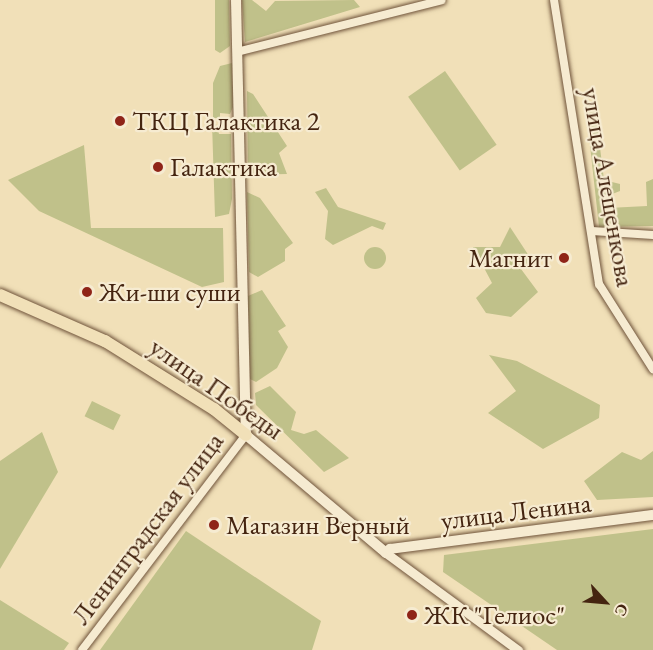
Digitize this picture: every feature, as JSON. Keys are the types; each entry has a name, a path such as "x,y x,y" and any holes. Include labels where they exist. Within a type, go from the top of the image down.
{"main road":[{"name":"Ленинградская улица","path":"236,0 246,435"},
{"name":"улица Победы","path":"0,295 105,341 214,409 386,553"},
{"name":"улица Ленина","path":"386,553 390,549 653,516"}],"street":[{"path":"237,52 442,0"},
{"name":"улица Алещенкова","path":"554,0 599,284 653,369"},
{"path":"592,231 653,235"},
{"name":"Ленинградская улица","path":"82,650 246,435"},
{"path":"386,553 518,650"}],"green space":[{"path":"215,0 229,0 230,46 220,53 215,50"},
{"path":"242,0 252,0 266,11 275,1 354,0 360,7 245,42"},
{"path":"232,63 233,107 230,114 220,113 220,118 213,118 213,83 220,66"},
{"path":"445,71 497,145 460,171 408,97"},
{"path":"247,91 253,94 287,146 279,153 287,174 248,175"},
{"path":"595,107 604,180 620,184 620,191 607,196 608,208 647,206 646,182 653,179 653,226 599,227 586,109"},
{"path":"212,123 216,124 219,134 231,134 232,199 229,214 215,217"},
{"path":"84,145 91,228 223,228 224,282 202,287 39,211 8,180"},
{"path":"326,188 338,207 386,223 383,230 372,226 333,245 325,239 328,211 315,192"},
{"path":"247,192 260,198 293,243 285,249 285,261 258,277 249,272"},
{"path":"510,227 531,259 521,269 538,292 511,317 486,313 476,298 492,283 473,247 500,247"},
{"path":"375,247 383,250 386,258 383,266 375,269 367,266 364,258 367,250"},
{"path":"262,290 286,326 278,331 288,347 277,368 256,382 250,379 248,296"},
{"path":"489,355 517,361 600,405 599,418 543,449 488,413 516,391"},
{"path":"270,386 296,412 291,430 304,434 316,430 349,458 324,472 256,405 255,393"},
{"path":"92,401 121,415 113,430 85,416"},
{"path":"42,432 58,472 0,569 0,461"},
{"path":"653,451 653,497 597,500 584,481 622,452 641,460"},
{"path":"653,529 653,650 557,650 443,572 444,555"},
{"path":"186,531 321,621 312,650 100,650"},
{"path":"0,600 69,643 64,650 0,650"}],"place":[{"name":"ТКЦ Галактика 2","path":"120,121"},
{"name":"Галактика","path":"158,167"},
{"name":"Магнит","path":"564,258"},
{"name":"Жи-ши суши","path":"87,292"},
{"name":"Магазин Верный","path":"214,525"},
{"name":"ЖК \"Гелиос\"","path":"412,615"}]}
